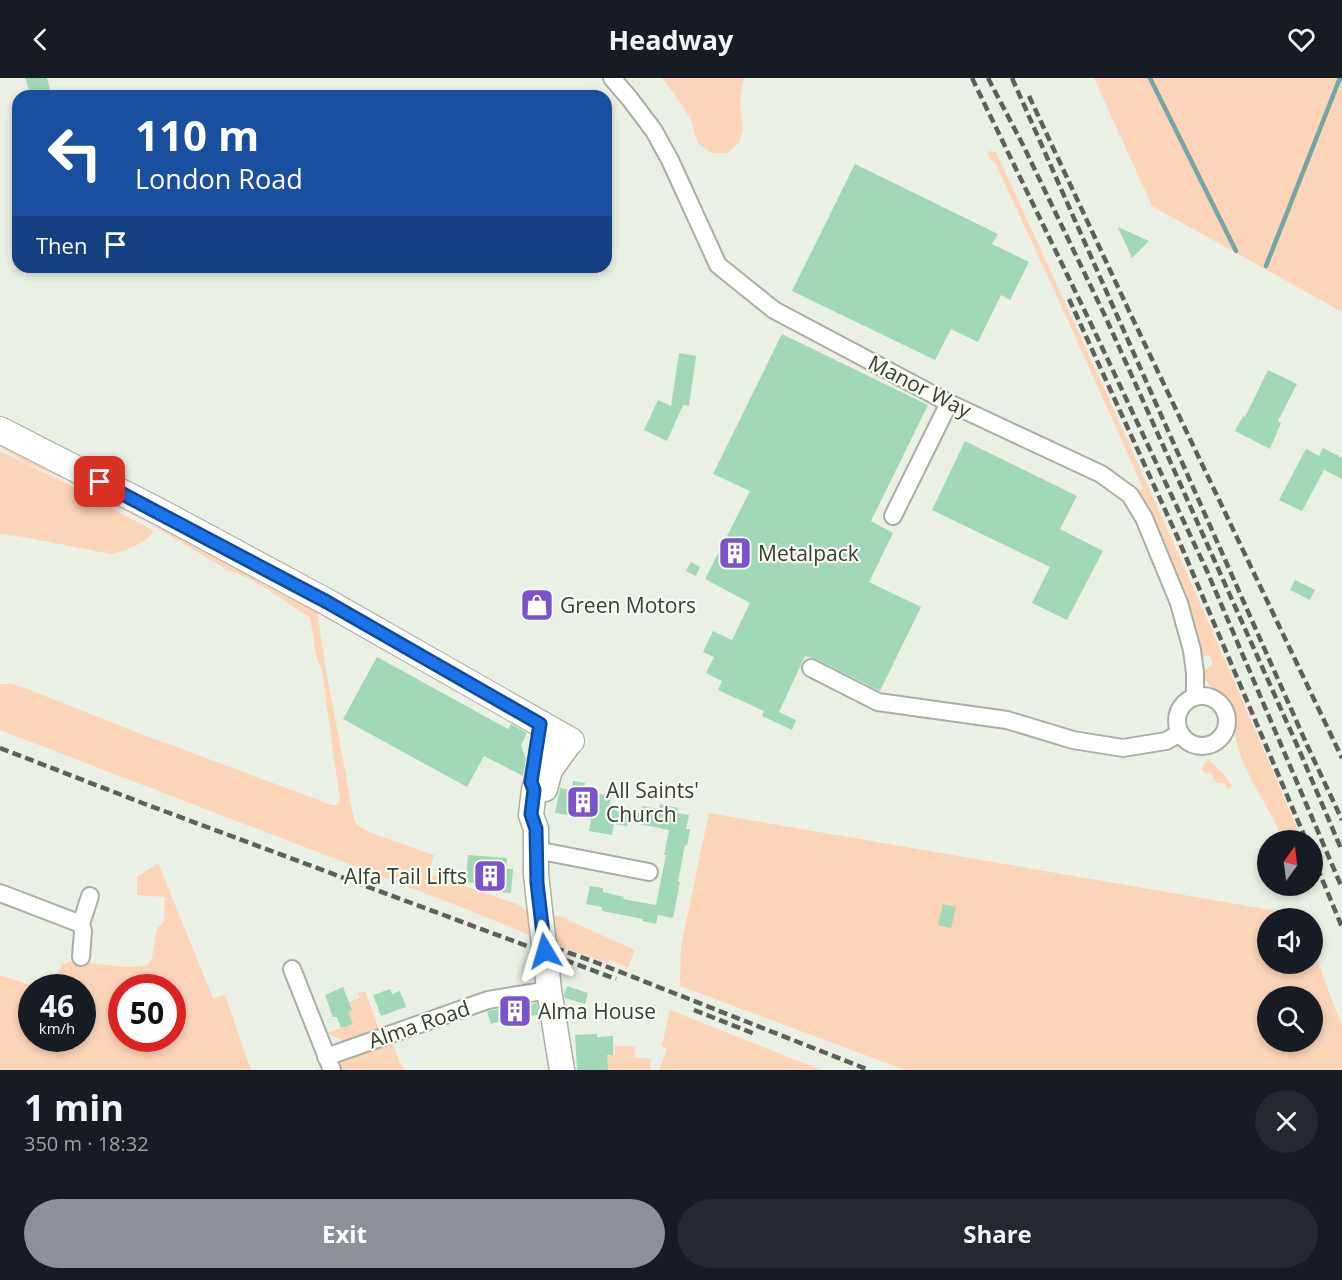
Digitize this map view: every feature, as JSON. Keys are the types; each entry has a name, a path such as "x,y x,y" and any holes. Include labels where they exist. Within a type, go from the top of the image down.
{"main road":[{"path":"0,430 160,512 327,602 556,733"},
{"path":"556,733 531,782 534,790 531,814 536,840 537,883 548,980 562,1070"},
{"path":"536,840 547,778 556,760 556,733"}],"street":[{"name":"Manor Way","path":"612,78 654,131 670,160 718,265 774,310 949,403 1101,474 1130,495 1144,518 1179,603 1192,650 1195,697"},
{"path":"893,516 949,403"},
{"path":"812,668 878,702 1007,720 1073,740 1123,748 1166,741 1180,733"},
{"path":"1195,697 1211,697 1218,701 1227,714 1226,730 1216,743 1209,746 1200,747 1192,744 1180,733 1177,724 1181,708 1195,697"},
{"path":"536,840 649,872"},
{"path":"0,893 81,924"},
{"path":"81,957 83,932 81,924 90,896"},
{"path":"292,969 329,1063"},
{"name":"Alma Road","path":"329,1063 488,1000 548,980"}],"shaded area":[{"path":"662,78 744,78 740,100 743,128 739,143 727,153 711,153 698,143 691,120"},
{"path":"1094,78 1342,78 1342,312 1152,206"},
{"path":"987,152 996,152 1228,667 1298,830 1278,830 1239,752 1231,706 1205,679 1202,666 1203,669 1207,669 1212,665 1212,660 1209,655 1204,656 1200,664 1136,494 1143,488 1061,305 995,163"},
{"path":"0,437 272,582 317,611 326,670 357,825 371,833 434,855 429,874 517,904 529,912 559,916 635,950 628,968 610,960 608,963 552,944 0,730 0,684 12,684 332,805 340,801 322,671 316,655 310,618 264,587 226,569 152,525 72,482 26,463 0,447"},
{"path":"0,451 96,498 153,530 153,533 134,546 111,554 0,534"},
{"path":"1208,759 1223,773 1232,786 1228,789 1224,783 1217,783 1210,772 1206,774 1201,769"},
{"path":"709,813 1259,908 1257,908 1257,974 1323,974 1342,1027 1342,1070 905,1070 680,986 681,946"},
{"path":"158,863 213,998 225,995 251,1070 0,1070 0,975 18,981 18,1052 96,1052 96,974 58,974 62,965 71,961 127,967 149,964 157,929 164,921 165,897 137,895 137,877"},
{"path":"365,991 379,1029 345,1042 327,1033 352,1024 341,1015 352,1010 349,1002 360,998 358,993"},
{"path":"670,1010 821,1070 659,1070 667,1050 662,1045"},
{"path":"390,1042 405,1069 365,1070 373,1061 364,1070 341,1070 341,1062 345,1058 389,1043 390,1046"},
{"path":"611,1045 635,1047 634,1057 651,1059 650,1070 608,1070 598,1056 615,1055 615,1046"}],"building":[{"path":"25,78 47,78 50,90 29,90"},
{"path":"855,164 998,234 992,244 1029,262 1010,300 1001,295 978,342 951,329 935,360 792,291"},
{"path":"1118,227 1149,241 1132,258"},
{"path":"782,334 928,405 871,521 893,533 869,582 921,607 880,691 816,659 805,656 779,712 796,720 792,730 762,716 764,711 718,690 722,681 706,673 714,657 703,652 713,631 732,640 750,603 705,579 750,491 713,474"},
{"path":"679,353 696,356 689,406 683,405 667,441 644,430 658,400 671,406"},
{"path":"1268,370 1297,384 1278,421 1281,423 1270,449 1235,431 1243,416 1245,417"},
{"path":"965,441 1077,496 1060,529 1103,551 1067,620 1032,603 1050,567 932,510"},
{"path":"1323,448 1342,458 1342,479 1324,470 1302,511 1279,500 1306,449 1319,456"},
{"path":"691,562 700,567 696,576 686,571"},
{"path":"1295,580 1315,590 1310,600 1290,590"},
{"path":"377,657 508,729 511,724 527,733 521,745 526,757 523,776 484,756 467,787 343,719"},
{"path":"573,781 585,783 584,791 611,796 609,808 640,813 642,806 659,809 660,804 678,808 677,813 689,815 686,829 690,829 678,881 680,882 673,918 658,915 656,924 642,921 643,919 602,911 602,907 586,904 590,886 603,888 603,892 624,897 623,899 656,905 669,830 628,822 627,826 614,824 612,835 589,831 591,819 555,813 560,788 572,790"},
{"name":"Alfa Tail Lifts","path":"468,855 507,858 506,869 513,869 511,893 500,892 500,885 466,882"},
{"path":"943,904 956,907 951,928 938,925"},
{"path":"567,986 588,993 585,1004 565,998"},
{"path":"343,987 352,1010 348,1012 353,1024 341,1028 337,1017 333,1017 325,995"},
{"path":"390,989 392,994 400,991 406,1007 381,1016 373,995"},
{"name":"Alma House","path":"537,1003 539,1015 511,1018 491,1024 487,1011"},
{"path":"597,1034 597,1037 613,1036 613,1055 607,1055 608,1070 577,1070 575,1035"}],"waterway":[{"path":"1150,78 1236,251"},
{"path":"1266,266 1340,78"}],"railway":[{"path":"972,78 1207,571 1342,888"},
{"path":"988,78 1023,145 1106,318 1342,851"},
{"path":"1012,78 1342,820"},
{"path":"1029,96 1342,758"},
{"path":"1069,299 1177,536 1302,830"},
{"path":"0,748 535,949"},
{"path":"1323,881 1342,927"},
{"path":"555,948 869,1070"},
{"path":"565,960 616,979"},
{"path":"694,1010 755,1034"}],"place":[{"name":"Metalpack","path":"735,553"},
{"name":"Green Motors","path":"537,605"},
{"name":"All Saints' Church","path":"583,802"},
{"name":"Alfa Tail Lifts","path":"490,876"},
{"name":"Alma House","path":"515,1011"}],"route":[{"path":"100,482 327,602 540,724 531,782 534,790 531,814 536,829 537,883 545,951"}]}
